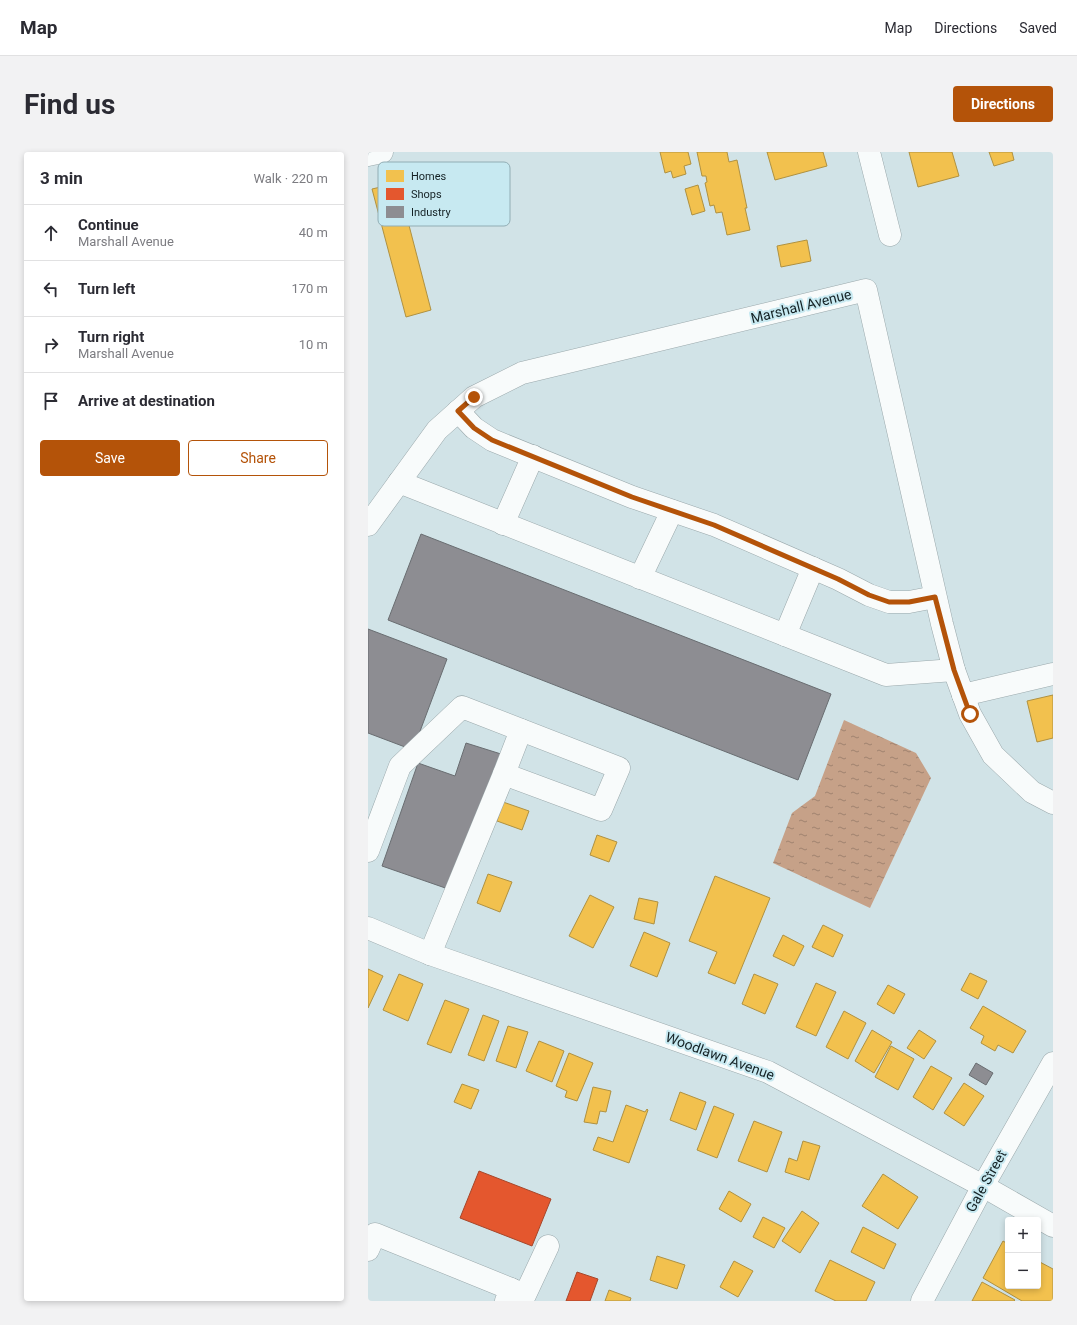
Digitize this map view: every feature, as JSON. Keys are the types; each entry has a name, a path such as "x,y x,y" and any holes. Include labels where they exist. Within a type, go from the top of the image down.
{"street":[{"path":"368,156 382,152"},
{"path":"869,152 890,235"},
{"name":"Marshall Avenue","path":"368,526 437,430 474,397 522,373 866,290 935,597 954,670 963,695 970,714 993,755 1032,792 1053,803"},
{"path":"458,411 474,428 492,440 632,497 714,525 838,579 869,595 889,602 909,602 935,597"},
{"path":"503,524 533,456"},
{"path":"399,482 886,675 954,670"},
{"path":"640,578 672,511"},
{"path":"785,635 813,568"},
{"path":"963,695 1053,674"},
{"path":"368,851 400,766 462,707 620,768 602,810 504,774"},
{"path":"430,954 521,730"},
{"name":"Woodlawn Avenue","path":"368,928 430,954 768,1072 983,1186 1053,1226"},
{"name":"Gale Street","path":"922,1301 983,1186 1053,1063"},
{"path":"368,1250 375,1234 508,1295 525,1295 548,1246"}],"water":[{"path":"844,720 916,753 931,778 870,908 773,863 792,813 815,796"}],"building: Homes":[{"path":"660,152 688,152 691,164 684,166 686,174 673,178 671,171 665,173"},
{"path":"697,152 727,152 729,162 737,160 750,230 727,235 722,212 716,213 714,205 710,206 705,183 707,182 706,176 702,176"},
{"path":"767,152 823,152 827,166 775,180"},
{"path":"909,152 952,152 959,176 918,187"},
{"path":"989,152 1012,152 1014,160 994,166"},
{"path":"698,185 705,211 692,215 685,189"},
{"path":"378,188 378,212 372,189"},
{"path":"382,226 409,226 431,310 406,317"},
{"path":"807,240 811,261 781,267 777,246"},
{"path":"1053,695 1053,738 1037,742 1027,701"},
{"path":"503,802 529,811 522,830 497,821"},
{"path":"597,835 617,842 609,862 590,855"},
{"path":"488,874 512,882 500,912 477,903"},
{"path":"715,876 770,898 735,984 708,973 717,952 689,941"},
{"path":"590,895 614,907 593,948 569,936"},
{"path":"639,898 658,902 654,924 634,919"},
{"path":"823,925 843,935 833,957 812,947"},
{"path":"644,932 670,943 657,977 630,966"},
{"path":"783,935 804,946 794,966 773,956"},
{"path":"368,969 383,976 368,1008"},
{"path":"970,973 987,981 978,999 961,990"},
{"path":"399,974 423,984 408,1021 383,1010"},
{"path":"754,974 778,984 765,1014 742,1004"},
{"path":"816,983 836,992 816,1036 796,1027"},
{"path":"888,985 905,994 894,1014 877,1004"},
{"path":"445,1000 469,1009 451,1053 427,1044"},
{"path":"983,1006 1026,1031 1013,1053 998,1045 995,1051 981,1043 984,1036 970,1028"},
{"path":"844,1011 866,1023 848,1059 826,1047"},
{"path":"483,1015 499,1021 484,1061 468,1055"},
{"path":"508,1026 528,1032 516,1068 496,1061"},
{"path":"872,1030 892,1042 874,1073 855,1061"},
{"path":"919,1030 936,1041 924,1059 907,1048"},
{"path":"539,1041 564,1051 552,1082 526,1071"},
{"path":"891,1046 914,1059 898,1090 875,1077"},
{"path":"569,1053 593,1063 577,1101 565,1097 567,1091 556,1086"},
{"path":"931,1066 952,1078 933,1110 913,1097"},
{"path":"964,1083 984,1096 964,1126 944,1113"},
{"path":"462,1084 479,1090 471,1109 454,1102"},
{"path":"593,1087 611,1091 606,1112 600,1111 597,1124 584,1122"},
{"path":"680,1092 706,1102 696,1130 670,1120"},
{"path":"626,1105 645,1112 647,1109 648,1110 629,1163 593,1150 598,1137 613,1142"},
{"path":"714,1106 734,1114 717,1158 697,1150"},
{"path":"754,1121 782,1132 767,1172 738,1161"},
{"path":"803,1141 820,1146 809,1180 785,1172 789,1158 797,1161"},
{"path":"883,1174 918,1197 898,1229 862,1206"},
{"path":"729,1191 751,1204 741,1222 719,1209"},
{"path":"802,1211 819,1223 800,1253 782,1241"},
{"path":"763,1217 785,1228 774,1248 753,1237"},
{"path":"863,1227 896,1244 884,1269 851,1252"},
{"path":"1003,1241 1005,1242 1005,1289 1041,1289 1041,1263 1053,1269 1053,1301 1022,1301 983,1278"},
{"path":"657,1256 685,1265 677,1289 650,1280"},
{"path":"830,1260 875,1282 866,1301 836,1301 815,1291"},
{"path":"734,1261 753,1271 738,1297 720,1287"},
{"path":"982,1282 1015,1300 972,1301"},
{"path":"609,1290 631,1298 630,1301 605,1301"}],"building: Shops":[{"path":"479,1171 551,1199 532,1246 460,1218"},
{"path":"577,1272 598,1279 590,1301 566,1301"}],"building: Industry":[{"path":"421,534 831,694 798,780 388,620"},
{"path":"368,629 447,659 413,750 368,733"},
{"path":"466,743 501,754 454,891 382,866 418,763 455,776"},
{"path":"976,1063 993,1073 986,1085 969,1075"}],"route":[{"path":"474,397 458,411 474,428 492,440 632,497 714,525 838,579 869,595 889,602 909,602 935,597 954,670 970,714"}]}
